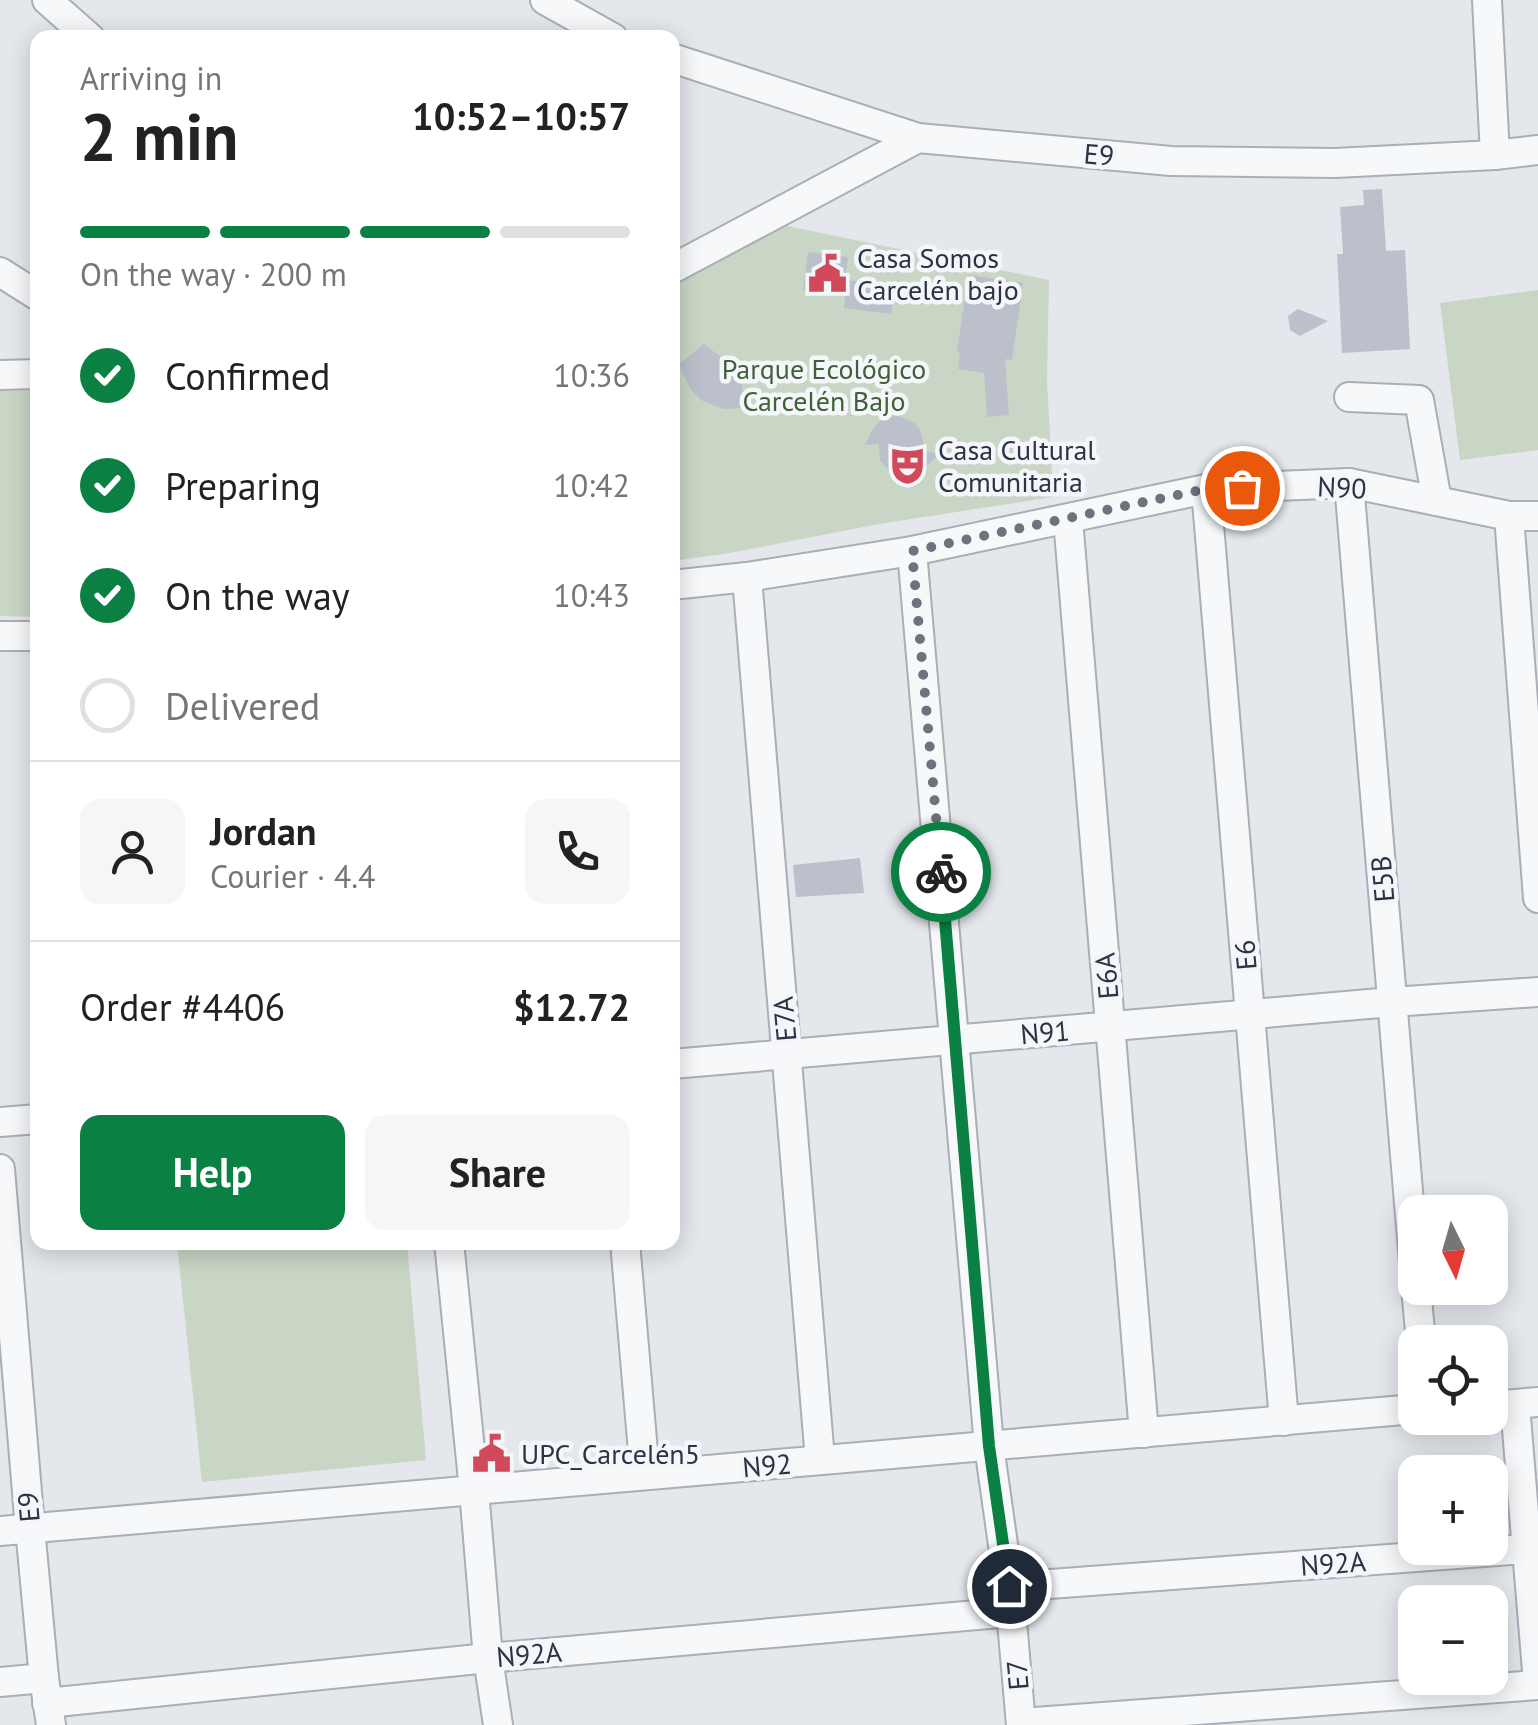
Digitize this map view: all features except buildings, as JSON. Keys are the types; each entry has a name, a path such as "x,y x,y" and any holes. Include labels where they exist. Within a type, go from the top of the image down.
{"street":[{"path":"48,0 81,30"},
{"path":"545,0 599,30"},
{"path":"1487,0 1495,155"},
{"name":"E9","path":"680,61 918,138 1172,161 1335,163 1538,150"},
{"path":"680,265 918,138"},
{"path":"0,272 30,291"},
{"path":"0,375 30,374"},
{"path":"1349,397 1419,400 1438,501"},
{"name":"N90","path":"680,584 747,578 912,551 1206,489 1349,484 1509,516 1538,516"},
{"name":"E5B","path":"1349,484 1408,1195"},
{"name":"E6","path":"1206,489 1284,1421"},
{"path":"1509,516 1538,898"},
{"name":"E6A","path":"1068,518 1144,1433"},
{"name":"E7","path":"912,551 989,1446 1010,1599 1021,1724"},
{"name":"E7A","path":"747,578 820,1460"},
{"path":"0,636 30,636"},
{"name":"N91","path":"680,1063 1538,992"},
{"path":"0,1122 30,1119"},
{"name":"E9","path":"0,1169 47,1702"},
{"path":"450,1250 488,1658 498,1725"},
{"path":"626,1250 644,1475"},
{"path":"1021,1724 1538,1684 1532,1548 1514,1405"},
{"name":"N92","path":"0,1531 1398,1411"},
{"name":"N92A","path":"0,1682 47,1702 488,1658 1010,1599 1532,1548"}],"green space":[{"name":"Parque Ecológico Carcelén Bajo","path":"787,226 1049,280 1047,380 1053,497 680,560 680,280"},
{"path":"1538,290 1538,450 1460,460 1440,303"},
{"path":"30,390 30,617 0,616 0,391"},
{"path":"178,1250 408,1250 426,1460 202,1482"}],"way so far":[{"path":"941,872 912,551 1206,489 1242,488"}],"place":[{"name":"Casa Somos Carcelén bajo","path":"827,273"},
{"name":"Casa Cultural Comunitaria","path":"908,465"},
{"name":"UPC_Carcelén5","path":"491,1453"}],"route":[{"path":"941,872 989,1446 1009,1586"}]}
